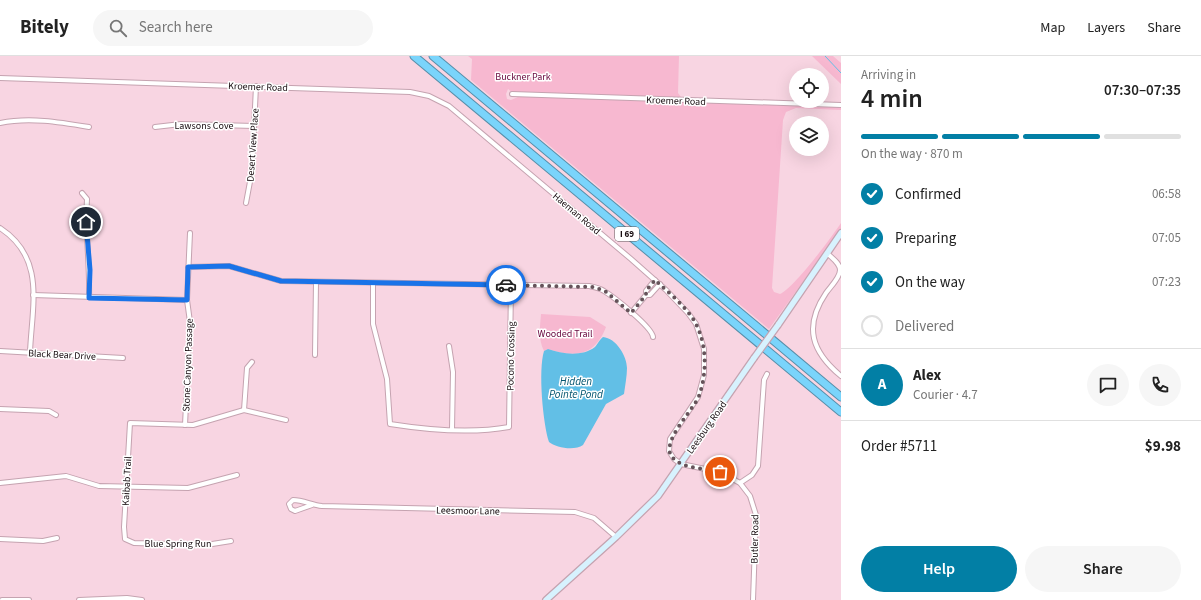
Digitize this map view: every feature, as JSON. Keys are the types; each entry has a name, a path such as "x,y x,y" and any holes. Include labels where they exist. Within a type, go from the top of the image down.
{"highway":[{"name":"I 69","path":"414,56 841,412"},
{"name":"I 69","path":"433,56 841,397"}],"main road":[{"name":"Leesburg Road","path":"546,600 616,537 652,502 682,464 841,233"}],"street":[{"name":"Kroemer Road","path":"0,78 418,93 432,97 449,106 498,146"},
{"name":"Desert View Place","path":"246,204 252,171 256,86"},
{"name":"Kroemer Road","path":"512,94 841,105"},
{"path":"0,123 14,120 62,122 88,127"},
{"name":"Lawsons Cove","path":"155,127 182,124 254,126"},
{"name":"Haeman Road","path":"498,146 660,284 688,312 696,324 704,349 704,375 698,397 669,444 670,455 682,464"},
{"path":"82,193 87,199 86,222 90,270 89,298"},
{"path":"0,228 18,242 29,260 33,276 30,352"},
{"name":"Stone Canyon Passage","path":"185,425 190,322 187,300 190,234"},
{"path":"827,254 838,264 840,270 817,308 813,331 814,342 820,355 841,376"},
{"path":"188,267 229,266 281,281 594,287 605,291 650,329 653,337"},
{"path":"631,313 646,295 646,291 655,280"},
{"path":"316,282 316,355"},
{"path":"373,283 373,324 387,379 390,424 416,428 452,429 453,372 448,346"},
{"path":"646,295 650,295 660,284"},
{"name":"Pocono Crossing","path":"452,429 493,430 509,427 512,285"},
{"path":"33,295 187,300"},
{"name":"Black Bear Drive","path":"0,352 30,352 123,358"},
{"path":"244,410 247,368 252,362"},
{"path":"740,483 752,475 758,466 764,380 767,374"},
{"path":"0,409 49,411 56,415"},
{"path":"185,425 193,425 244,410 286,420"},
{"name":"Kaibab Trail","path":"125,539 124,527 130,423 185,425"},
{"name":"Butler Road","path":"682,464 720,472 740,483 750,496 756,515 753,600"},
{"path":"0,483 66,476 91,485 188,488 237,474"},
{"name":"Leesmoor Lane","path":"312,505 296,511 291,509 289,504 292,500 296,500 312,505 575,512 594,518 616,537"},
{"path":"0,539 44,540 57,538"},
{"name":"Blue Spring Run","path":"125,539 134,543 206,545 231,541"},
{"path":"80,600 127,598 142,600"},
{"path":"2,600 29,600"}],"green space":[{"name":"Buckner Park","path":"468,56 679,56 678,93 681,97 690,98 665,98 661,96 655,98 635,96 630,100 789,105 789,108 796,108 786,112 783,120 772,288 774,292 780,294 786,290 812,262 841,223 841,229 769,329 471,80 472,59","holes":["508,89 518,97 511,100 507,99 506,94","538,93 553,93 570,98 536,97"]},
{"path":"812,56 833,56 841,63 841,84 829,72 829,68 824,68"},
{"path":"841,107 841,110 796,108"},
{"name":"Wooded Trail","path":"541,314 590,317 606,327 596,344 583,352 575,354 548,349 544,351 540,337"}],"water":[{"name":"Hidden Pointe Pond","path":"603,337 608,338 620,348 627,363 624,394 606,404 583,445 580,447 571,448 552,444 549,442 543,410 541,371 544,351 548,349 572,354 584,352 595,347"}],"waterway":[{"path":"825,56 841,73"}],"way so far":[{"path":"506,285 594,287 605,291 631,313 646,295 646,291 655,280 688,312 696,324 704,349 704,375 701,388 698,397 687,417 670,440 668,447 670,455 682,464 720,472"}],"route":[{"path":"86,222 90,270 89,298 187,300 188,267 201,268 217,265 229,266 281,281 506,285"}]}
